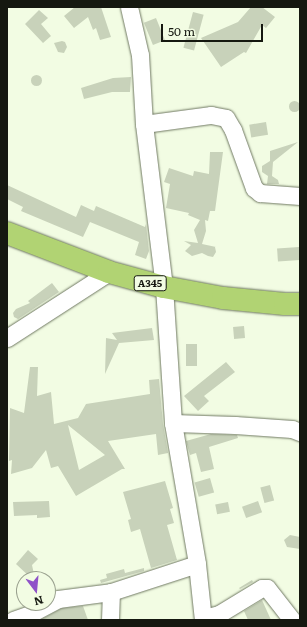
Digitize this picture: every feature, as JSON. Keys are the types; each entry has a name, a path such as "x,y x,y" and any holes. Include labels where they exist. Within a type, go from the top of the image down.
{"highway":[{"name":"A345","path":"7,233 109,272 164,287 223,298 300,304"}],"street":[{"path":"129,7 140,55 144,124 164,287 173,423 197,564 203,619 219,614 262,588 267,588 292,620"},
{"path":"144,124 211,115 226,118 233,130 254,188 260,193 300,196"},
{"path":"7,338 109,272"},
{"path":"173,423 292,429 300,432"},
{"path":"14,620 30,614 58,599 111,592 197,564"},
{"path":"110,620 111,592"}],"building":[{"path":"75,7 101,7 111,37 100,40 96,28 93,30 88,17 74,28 64,16"},
{"path":"251,7 262,7 275,17 266,28 262,25 246,53 244,52 221,67 201,38 238,22"},
{"path":"39,10 48,18 41,24 51,36 43,43 25,24"},
{"path":"193,12 204,15 194,51 183,48"},
{"path":"156,18 165,40 153,45 144,23"},
{"path":"62,41 65,42 67,47 64,53 58,52 54,43"},
{"path":"36,74 40,76 42,80 40,84 36,86 32,84 30,80 32,76"},
{"path":"131,77 130,92 112,92 84,99 81,88 113,78"},
{"path":"294,100 298,102 300,106 298,110 294,112 290,110 288,106 290,102"},
{"path":"266,122 268,135 251,137 249,125"},
{"path":"298,142 273,162 272,176 278,180 279,184 267,184 268,176 262,172 262,166 270,161 270,151"},
{"path":"210,152 223,152 215,211 210,211 208,221 205,220 206,231 202,244 216,247 216,252 213,257 202,253 192,256 185,251 191,245 184,241 198,243 194,230 200,220 188,215 189,213 166,208 170,184 164,182 169,168 193,176 194,171 209,174"},
{"path":"7,185 76,217 81,205 94,211 96,206 145,227 146,224 149,251 146,259 135,255 139,242 90,222 83,237 21,211 23,207 7,199"},
{"path":"299,247 300,260 278,262 277,249"},
{"path":"52,283 59,292 18,319 14,317 13,313 16,309 30,303 28,301"},
{"path":"244,326 245,338 234,339 233,327"},
{"path":"152,328 154,340 119,343 105,374 106,338 117,340 112,333"},
{"path":"186,344 197,344 197,366 186,366"},
{"path":"226,362 235,372 204,396 209,401 198,411 184,396"},
{"path":"30,367 38,367 37,396 51,392 54,424 78,418 86,404 150,394 149,380 159,379 163,424 168,453 158,455 156,434 108,441 125,469 122,469 76,496 58,466 51,468 46,450 32,468 11,474 12,460 9,461 10,408 24,413","holes":["68,425 105,455 79,470"]},
{"path":"211,434 237,435 238,438 209,447 214,469 201,472 196,453 190,455 186,441"},
{"path":"210,478 214,492 199,497 195,482"},
{"path":"165,481 173,508 170,509 174,523 167,525 177,560 151,568 140,529 131,532 128,520 131,519 123,492"},
{"path":"270,485 274,500 264,503 260,488"},
{"path":"49,501 50,517 37,518 37,515 14,516 13,502"},
{"path":"258,501 262,512 246,518 242,507"},
{"path":"228,502 230,512 217,514 215,504"},
{"path":"290,535 300,537 300,549 287,547 284,540"},
{"path":"28,550 38,559 32,565 33,571 23,571 16,564"},
{"path":"144,568 144,571 101,583 100,580 107,578 106,574 124,569 125,573"},
{"path":"252,580 253,582 240,589 239,588"},
{"path":"262,600 271,620 248,620 244,611"},
{"path":"83,606 88,620 40,620 62,608"}]}
